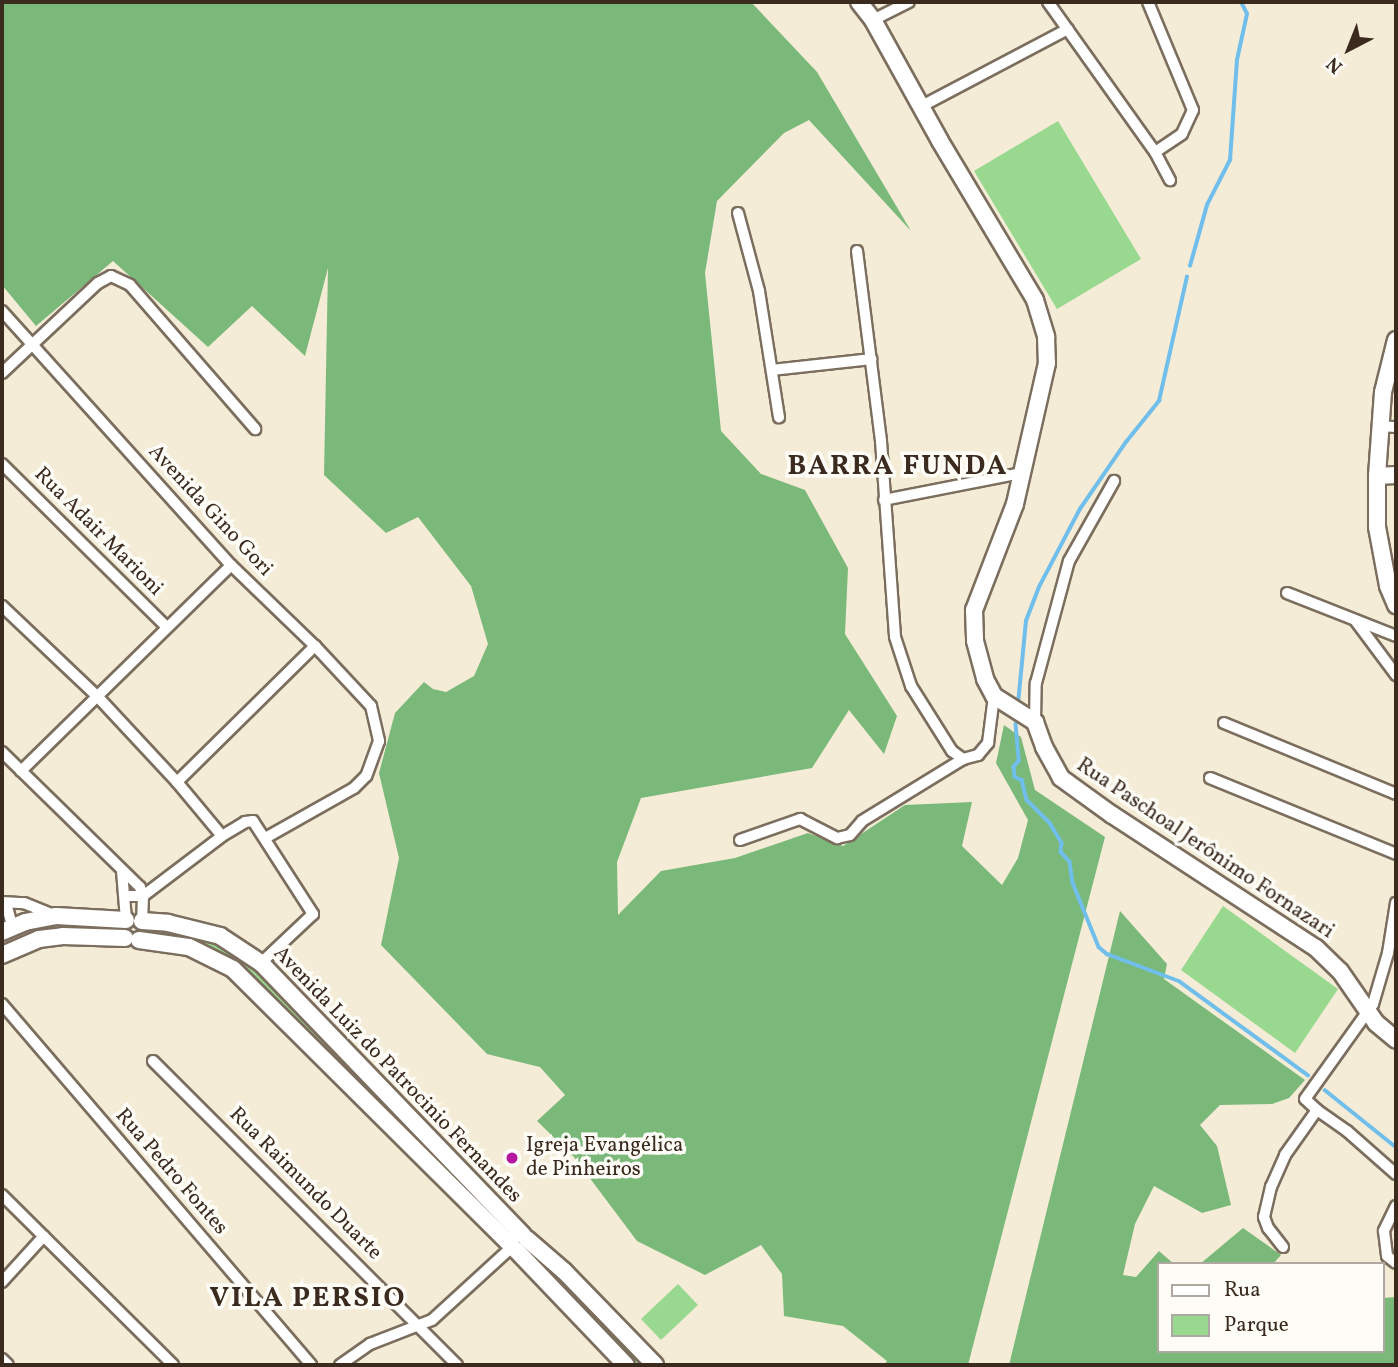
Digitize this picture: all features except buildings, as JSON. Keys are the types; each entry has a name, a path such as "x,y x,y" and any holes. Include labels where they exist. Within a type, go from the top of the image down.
{"main road":[{"path":"859,2 873,20 920,107 1035,300 1046,337 1047,363 1015,504 974,610 975,642 985,679 994,696 1035,722"},
{"path":"1396,340 1383,393 1388,426 1377,476 1380,547 1388,586 1396,605"},
{"path":"1377,476 1396,475"},
{"name":"Rua Paschoal Jerônimo Fornazari","path":"1035,722 1044,747 1061,778 1111,814 1316,948 1340,971 1369,1009 1376,1023 1396,1041"},
{"name":"Avenida Luiz do Patrocinio Fernandes","path":"7,929 56,916 167,923 220,936 261,963 384,1093 626,1365"},
{"path":"132,939 122,927 134,921"},
{"name":"Avenida Luiz do Patrocinio Fernandes","path":"2,955 39,939 63,936 132,939 189,947 233,969 371,1105 518,1243 564,1271 655,1365"},
{"path":"1369,1009 1383,1015 1396,1026"},
{"path":"371,1105 384,1093"}],"street":[{"path":"873,20 909,2"},
{"path":"1048,2 1155,152 1170,180"},
{"path":"1148,2 1193,110 1182,134 1155,152"},
{"path":"920,107 1068,29"},
{"path":"738,214 759,290 779,417"},
{"path":"858,251 871,359 895,637 911,686 952,751 964,759"},
{"path":"2,373 99,283 110,276 131,285 255,429"},
{"name":"Avenida Gino Gori","path":"2,311 231,565 315,646 371,706 379,741 374,762 366,776 354,788 267,837"},
{"path":"772,370 871,359"},
{"name":"Rua Adair Marioni","path":"2,464 167,627"},
{"path":"884,500 1022,473"},
{"path":"1035,722 1036,683 1069,561 1114,481"},
{"path":"21,771 231,565"},
{"path":"1287,593 1396,636"},
{"path":"2,606 97,696 177,782 222,836"},
{"path":"1355,620 1396,675"},
{"path":"177,782 315,646"},
{"path":"740,840 800,820 837,838 850,835 862,821 964,759 978,755 988,743 994,696"},
{"path":"1224,723 1396,794"},
{"path":"2,752 140,887 143,896"},
{"path":"1210,778 1396,854"},
{"path":"134,921 143,896 222,836 249,820 257,823 267,837 313,914 261,963"},
{"path":"122,871 125,896 134,921"},
{"path":"125,896 143,896"},
{"path":"7,929 4,903 24,902 56,916"},
{"path":"1396,903 1392,953 1369,1009 1304,1099 1347,1131 1396,1174"},
{"name":"Rua Pedro Fontes","path":"2,1004 311,1365"},
{"name":"Rua Raimundo Duarte","path":"153,1061 457,1365"},
{"path":"1283,1247 1268,1228 1264,1217 1266,1207 1285,1155 1317,1110"},
{"path":"2,1195 173,1365"},
{"path":"1396,1206 1384,1231 1387,1256 1396,1263"},
{"path":"2,1282 44,1236"},
{"path":"340,1365 370,1344 432,1320 518,1243"},
{"path":"2,1359 8,1365"}],"green space":[{"path":"2,2 751,2 817,72 911,231 809,120 784,133 717,201 705,273 721,431 761,474 805,490 848,568 845,634 897,716 884,754 849,710 812,768 641,798 617,862 618,915 661,871 735,858 808,833 843,846 905,805 972,802 962,846 1002,885 1018,858 1028,820 996,763 1004,725 1021,737 1035,790 1105,837 968,1365 884,1365 887,1361 843,1326 784,1316 782,1274 761,1245 705,1275 637,1241 574,1157 537,1121 565,1095 540,1067 487,1054 381,945 399,858 379,773 395,713 424,682 433,689 446,692 474,676 488,644 471,586 418,517 386,533 324,475 328,268 305,356 252,306 208,347 113,261 36,326 2,285"},
{"path":"1058,121 1141,259 1057,309 974,171"},
{"path":"1223,906 1338,989 1295,1053 1181,970"},
{"path":"1120,911 1167,964 1164,979 1305,1080 1289,1098 1272,1104 1220,1105 1200,1125 1217,1146 1231,1205 1202,1213 1154,1186 1135,1224 1123,1275 1136,1277 1159,1251 1172,1262 1156,1262 1156,1353 1384,1353 1384,1298 1396,1297 1396,1365 1009,1365"},
{"path":"155,926 218,942 246,961 372,1088 373,1093 370,1095 309,1038 280,1003 241,967 154,936"},
{"path":"1243,1228 1281,1255 1275,1262 1202,1262"},
{"path":"528,1250 645,1365 637,1365 525,1252"},
{"path":"678,1284 698,1305 661,1340 641,1319"}],"waterway":[{"path":"1190,266 1207,205 1230,160 1237,60 1247,14 1241,2"},
{"path":"1018,704 1026,621 1039,587 1080,509 1126,442 1159,401 1187,277"},
{"path":"1016,724 1019,761 1014,767 1015,777 1022,780 1027,800 1050,823 1062,843 1061,852 1070,862 1073,883 1099,947 1107,954 1179,981 1308,1075"},
{"path":"1325,1090 1396,1147"}],"place":[{"name":"Igreja Evangélica de Pinheiros","path":"512,1158"}],"district":[{"name":"BARRA FUNDA","path":"898,467"},
{"name":"VILA PERSIO","path":"308,1299"}]}
